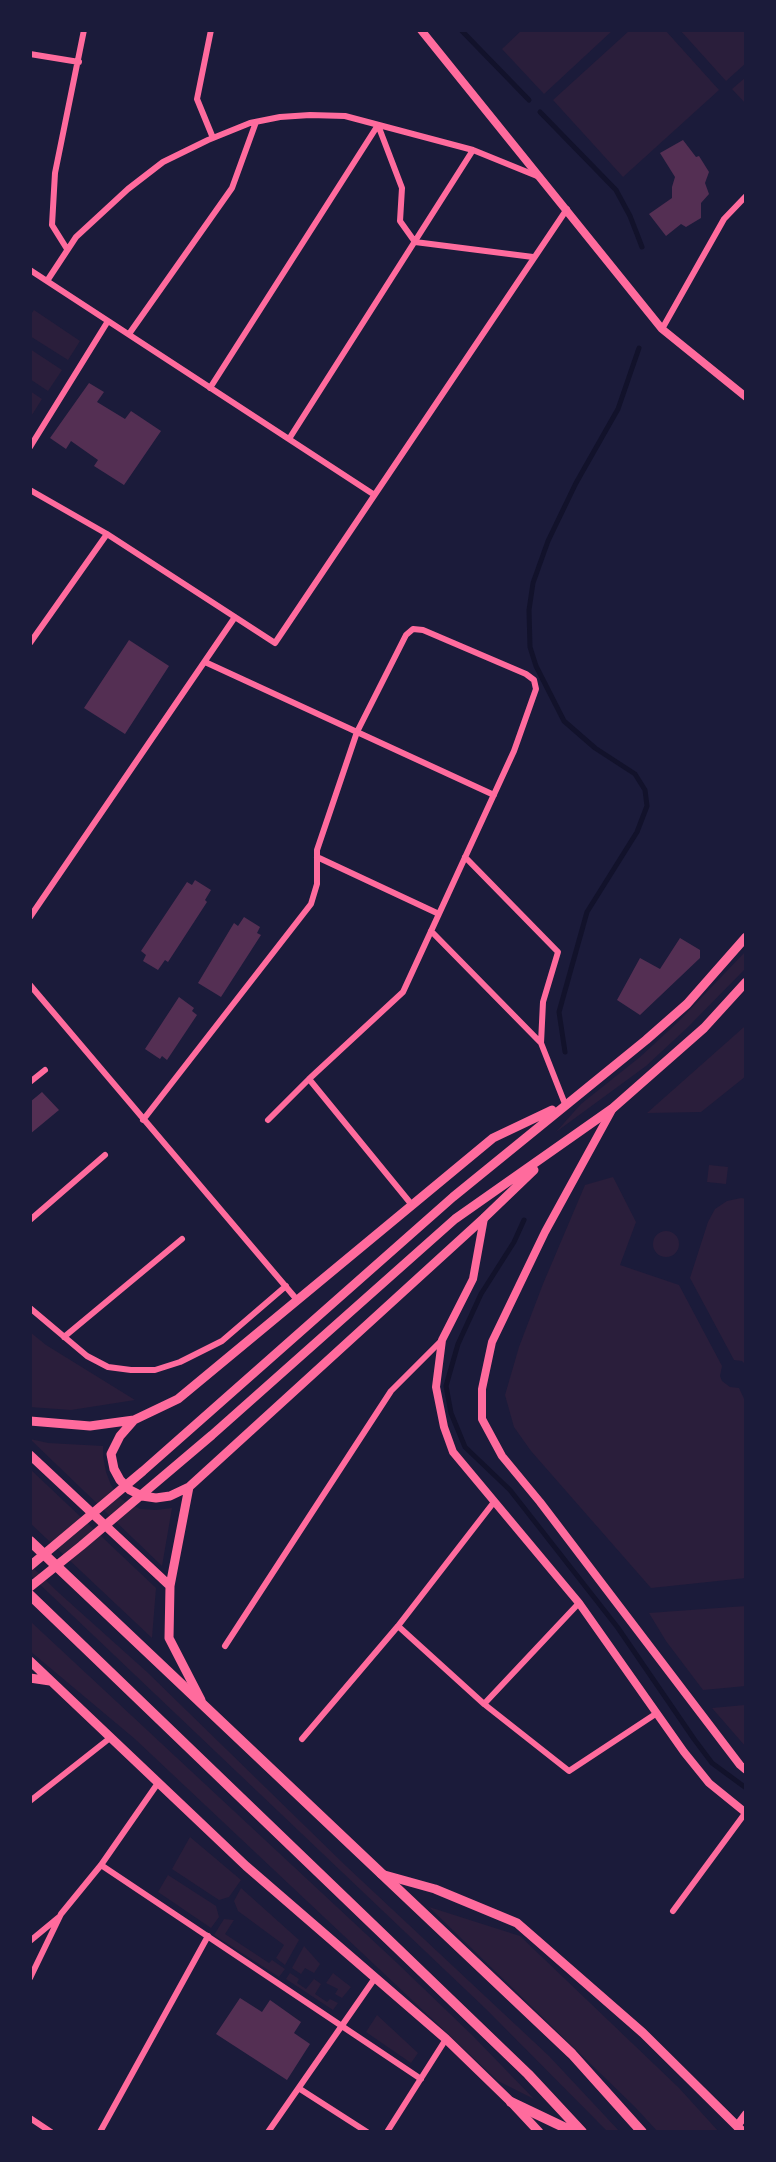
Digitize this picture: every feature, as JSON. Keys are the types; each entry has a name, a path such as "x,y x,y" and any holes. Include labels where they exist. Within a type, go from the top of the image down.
{"highway":[{"path":"30,1541 572,2054 642,2132"},
{"path":"30,1596 528,2074 582,2132"},
{"path":"512,2102 574,2132"}],"main road":[{"path":"30,1566 200,1421 453,1197 687,1004 746,937"},
{"path":"30,1587 212,1435 455,1219 613,1108 704,1028 746,982"},
{"path":"30,1421 90,1426 134,1420 178,1399 493,1138 565,1104"},
{"path":"134,1420 120,1436 111,1454 114,1469 120,1480 130,1490 142,1496 156,1498 170,1496 189,1487 484,1218 555,1149"},
{"path":"30,1455 170,1586"},
{"path":"189,1487 170,1586 169,1638 203,1704"},
{"path":"30,1661 246,1866 446,2039 512,2102 539,2132"},
{"path":"30,1678 50,1681"},
{"path":"380,1873 435,1889 517,1923 643,2033 740,2129"}],"street":[{"path":"67,249 52,225 55,173 84,30"},
{"path":"211,30 196,99 213,138"},
{"path":"422,30 662,329 746,397"},
{"path":"30,54 79,62"},
{"path":"46,281 76,237 120,196 163,162 213,138 256,122 280,117 345,116 473,150 541,177"},
{"path":"129,334 232,188 256,122"},
{"path":"378,125 402,188 400,221 415,242 533,257"},
{"path":"210,388 378,125"},
{"path":"289,439 473,150"},
{"path":"662,329 724,219 746,196"},
{"path":"30,490 107,534 275,643 373,494 567,209"},
{"path":"30,270 373,494"},
{"path":"30,447 108,321"},
{"path":"30,643 107,534"},
{"path":"30,917 235,617"},
{"path":"143,1120 311,904 317,884 317,850 357,732 406,635 413,629 423,630 526,674 534,680 536,689 514,750 403,992 309,1078 268,1120"},
{"path":"205,662 494,795"},
{"path":"317,857 439,914"},
{"path":"465,857 558,952 543,1002 541,1043"},
{"path":"431,931 541,1043 565,1104"},
{"path":"30,985 298,1301"},
{"path":"30,1082 45,1070"},
{"path":"309,1078 412,1205"},
{"path":"613,1108 545,1232 492,1342 482,1389 482,1419 502,1456 746,1770"},
{"path":"30,1220 105,1155"},
{"path":"225,1646 391,1391 442,1341 473,1279 484,1218"},
{"path":"64,1337 182,1239"},
{"path":"30,1308 87,1356 108,1367 155,1370 180,1362 222,1341 286,1286"},
{"path":"442,1341 436,1387 444,1427 453,1452 579,1603 710,1783 746,1812 673,1911"},
{"path":"302,1740 399,1626 494,1502"},
{"path":"484,1704 579,1603"},
{"path":"399,1626 484,1704 569,1772 657,1713"},
{"path":"30,1801 111,1738"},
{"path":"30,1941 61,1914 101,1865 158,1783"},
{"path":"101,1865 421,2079"},
{"path":"30,1978 61,1914"},
{"path":"100,2132 208,1936"},
{"path":"268,2132 375,1978"},
{"path":"387,2132 446,2039"},
{"path":"300,2089 367,2132"},
{"path":"740,2129 746,2114"},
{"path":"30,2118 51,2132"}],"shaded area":[{"path":"522,30 613,30 544,94 502,49"},
{"path":"630,30 665,30 719,90 623,177 553,100"},
{"path":"680,30 746,30 746,63 726,81"},
{"path":"746,77 746,104 732,89"},
{"path":"34,310 80,341 68,360 30,336 30,316"},
{"path":"30,349 62,370 48,391 30,379"},
{"path":"30,391 42,399 30,418"},
{"path":"746,951 746,968 687,1028 646,1066 556,1132 581,1104 640,1057 678,1022"},
{"path":"744,1027 746,1076 701,1112 647,1113"},
{"path":"709,1165 728,1167 726,1184 707,1182"},
{"path":"613,1177 636,1222 620,1265 679,1285 722,1366 720,1376 722,1381 730,1387 739,1388 746,1403 746,1578 651,1588 531,1451 514,1427 505,1395 519,1347 543,1284 585,1185"},
{"path":"746,1199 746,1365 742,1361 734,1360 690,1278 708,1222 715,1209 727,1201"},
{"path":"666,1231 675,1235 679,1244 675,1253 666,1257 657,1253 653,1244 657,1235"},
{"path":"30,1332 46,1345 135,1400 71,1410 30,1407"},
{"path":"30,1439 48,1443 103,1446 106,1472 111,1485 121,1499 140,1509 172,1508 162,1566"},
{"path":"30,1469 156,1588 152,1638 30,1523"},
{"path":"30,1565 147,1672 346,1866 549,2056 620,2132 608,2132 487,2010 30,1575"},
{"path":"746,1606 746,1686 703,1690 666,1641 649,1613"},
{"path":"30,1621 396,1962 534,2099 498,2081 135,1739 30,1651"},
{"path":"745,1705 746,1707 746,1747 712,1708"},
{"path":"190,1837 241,1880 229,1897 219,1900 172,1869"},
{"path":"168,1875 216,1906 219,1917 211,1928 158,1892"},
{"path":"241,1888 299,1940 285,1965 276,1958 284,1945 238,1911 234,1901"},
{"path":"429,1907 520,1936 679,2088 719,2132 658,2132"},
{"path":"224,1919 234,1920 225,1934 269,1963 272,1960 285,1969 279,1977 214,1935"},
{"path":"304,1946 320,1964 314,1973 305,1968 301,1974 292,1968"},
{"path":"290,1973 299,1979 297,1983 306,1989 314,1979 321,1984 315,1994 327,2002 330,1999 338,2003 333,2010 286,1979"},
{"path":"333,1973 351,1987 342,1998 335,1994 338,1989 326,1983"},
{"path":"377,2015 418,2053 411,2063 366,2032"}],"building":[{"path":"683,140 696,157 699,156 709,172 705,183 709,194 701,203 701,218 686,227 681,224 666,236 649,214 672,198 675,177 660,153"},
{"path":"89,383 104,392 97,402 125,419 131,411 161,431 124,485 94,466 98,460 71,441 66,449 50,438"},
{"path":"129,640 169,666 125,734 84,708"},
{"path":"195,880 211,890 205,900 207,902 168,962 165,960 158,970 143,961 146,955 141,951 187,882 192,885"},
{"path":"244,917 260,927 257,933 261,935 221,997 198,983 234,923 238,926"},
{"path":"680,938 700,950 700,958 640,1015 617,1000 640,958 660,969"},
{"path":"179,997 194,1008 192,1011 197,1015 167,1060 162,1056 160,1059 145,1049"},
{"path":"42,1092 59,1110 30,1134 30,1102"},
{"path":"240,1998 262,2012 270,2000 301,2022 294,2033 310,2044 287,2080 216,2034"}],"waterway":[{"path":"461,30 529,100"},
{"path":"540,112 616,190 630,216 642,247"},
{"path":"565,1052 559,1012 587,912 637,832 647,806 645,790 635,774 595,748 564,721 536,666 530,647 529,610 533,583 548,541 576,483 618,409 639,348"},
{"path":"524,1220 514,1242 481,1294 458,1344 446,1386 451,1413 465,1447 510,1490 618,1628 712,1763 746,1788"}]}
